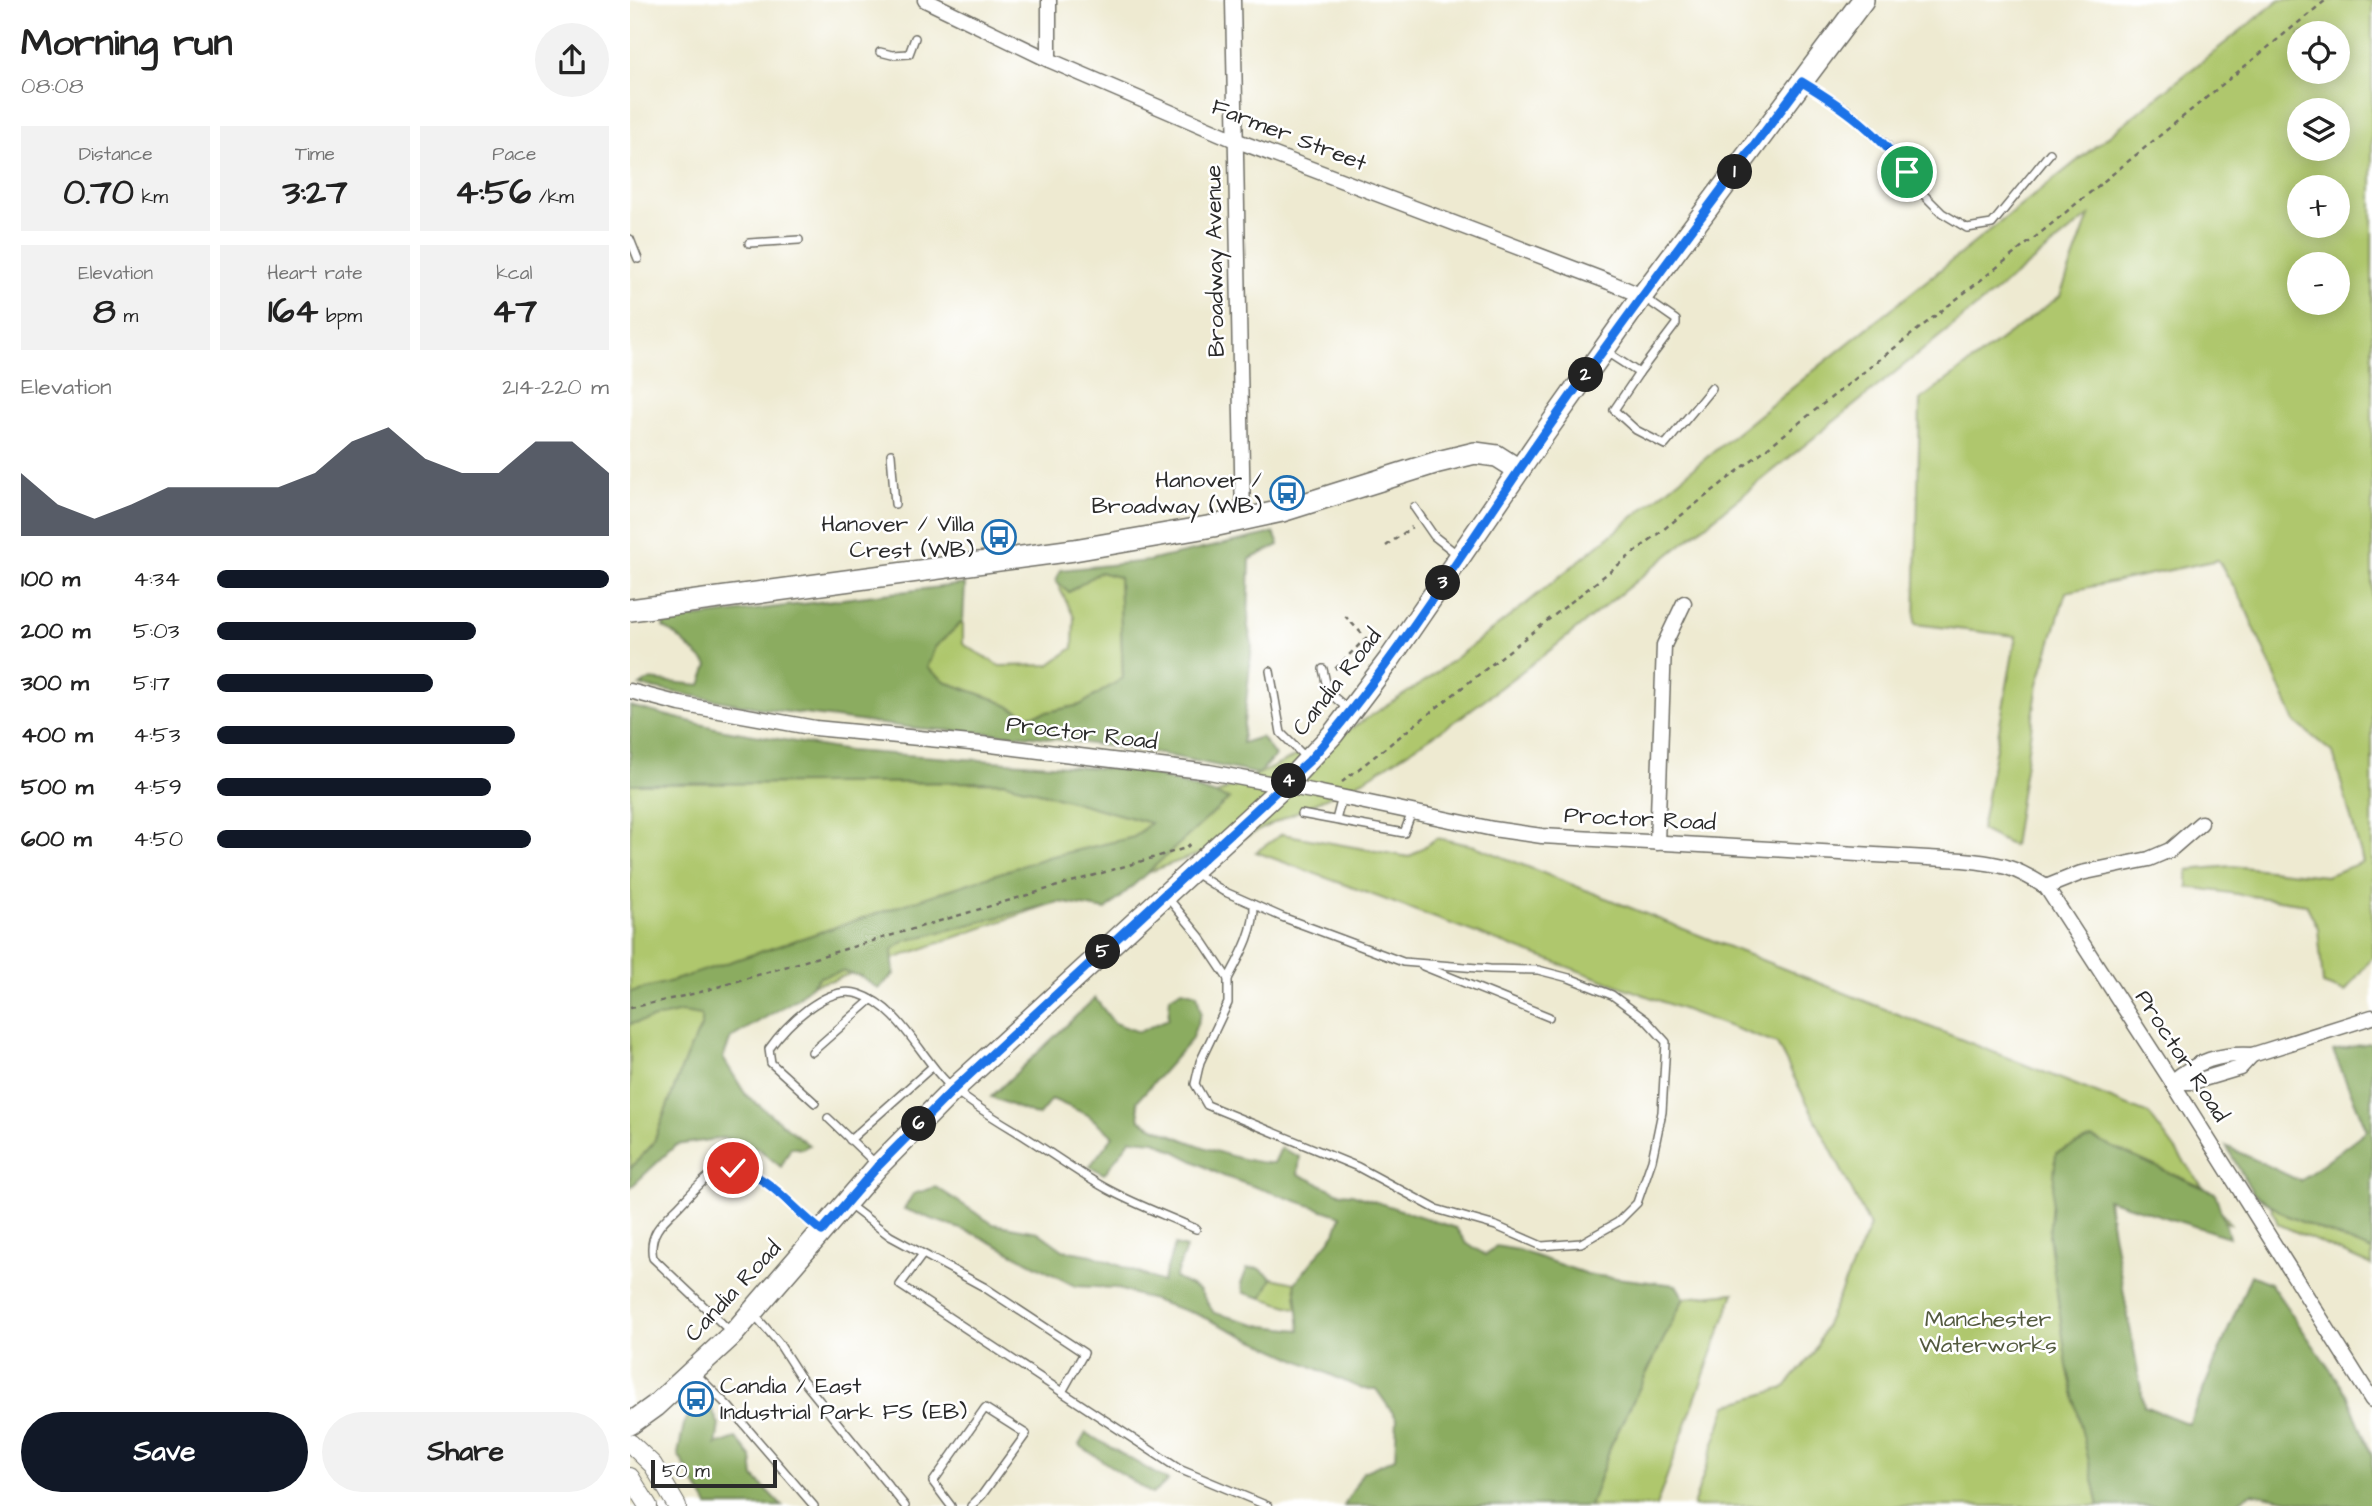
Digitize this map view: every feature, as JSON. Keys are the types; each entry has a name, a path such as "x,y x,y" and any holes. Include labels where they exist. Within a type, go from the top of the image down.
{"main road":[{"name":"Candia Road","path":"630,1423 655,1406 733,1334 878,1166 954,1089 1309,761 1351,712 1642,296 1860,1"},
{"path":"630,610 1074,550 1243,520 1475,453 1497,456 1519,470"}],"street":[{"name":"Farmer Street","path":"925,0 1049,60 1235,140 1642,296"},
{"path":"1049,0 1049,60"},
{"name":"Broadway Avenue","path":"1233,0 1243,520"},
{"path":"1657,843 1664,645 1684,603"},
{"name":"Proctor Road","path":"630,691 680,704 815,728 991,745 1209,772 1542,836 1963,860 2001,864 2019,870 2046,887 2372,1400"},
{"path":"2046,887 2081,873 2149,859 2170,850 2187,838 2201,823"},
{"path":"2172,1082 2189,1067 2232,1054 2252,1055 2372,1017"},
{"path":"630,1443 653,1465 677,1506"},
{"path":"630,1477 641,1502"}],"lane":[{"path":"880,52 892,55 909,54 915,38"},
{"path":"1802,82 1846,109 1887,145 1916,187 1942,213 1967,228 1992,224 2050,153"},
{"path":"630,239 638,259"},
{"path":"749,243 799,240"},
{"path":"1642,296 1676,320 1676,324 1614,410 1636,430 1665,445 1712,388"},
{"path":"1604,351 1639,373"},
{"path":"891,454 895,504"},
{"path":"1414,507 1434,536 1461,557"},
{"path":"1323,668 1328,692 1351,712"},
{"path":"1270,671 1281,733 1309,761"},
{"path":"1336,820 1342,797"},
{"path":"1300,814 1404,833 1412,812"},
{"path":"1191,871 1223,891 1254,905 1403,962 1490,970 1538,970 1569,978 1612,995 1646,1020 1666,1042 1662,1112 1652,1160 1637,1203 1618,1222 1581,1244 1542,1246 1496,1226 1436,1209 1358,1167 1207,1105 1195,1084 1200,1062 1228,1003 1228,979 1255,918 1254,905"},
{"path":"1165,895 1200,937 1228,979"},
{"path":"1417,963 1549,1017"},
{"path":"815,1103 771,1063 769,1049 778,1036 819,1000 843,992 858,993 895,1020 932,1067 954,1089 978,1107 1109,1190 1196,1229"},
{"path":"812,1052 871,1000"},
{"path":"850,1140 932,1067"},
{"path":"828,1118 878,1166"},
{"path":"733,1334 653,1258 653,1235 661,1223 713,1172 733,1168 744,1170 768,1184 822,1231"},
{"path":"846,1202 890,1236 984,1287 1084,1353 1062,1392"},
{"path":"923,1254 900,1285 1179,1469 1268,1506"},
{"path":"752,1312 772,1335 801,1378 905,1506"},
{"path":"694,1371 729,1407 814,1506"},
{"path":"951,1506 933,1482 985,1408 1026,1434 971,1506"}],"path":[{"path":"1342,782 2011,256 2326,0"},
{"path":"1386,545 1422,519"},
{"path":"1325,679 1366,638 1345,616"},
{"path":"630,1008 697,993 1186,848"}],"green space":[{"path":"2279,0 2372,0 2372,957 2345,992 2323,984 2318,928 2306,904 2188,887 2188,870 2232,866 2326,876 2363,862 2333,753 2295,722 2243,602 2218,560 2066,592 2038,684 2013,846 1981,830 2016,636 1915,624 1920,400 2060,296 2089,216 1553,648 1457,720 1367,778 1239,840 1083,899 1065,899 833,980 774,993 701,1027 686,1057 653,1144 630,1169 630,784 1003,782 1142,820 1221,792 1344,733 1428,679 1522,607"},
{"path":"1274,533 1279,545 1250,559 1248,627 1252,644 1242,743 1261,737 1275,756 1258,774 1151,752 1032,736 913,728 765,709 640,686 649,680 701,685 708,665 677,636 663,627 665,621 965,584 963,621 935,647 927,668 948,683 994,699 1029,716 1080,705 1123,678 1119,577 1100,572 1069,592 1056,581 1060,570 1148,561"},
{"path":"1100,572 1119,577 1123,679 1080,705 1029,716 994,699 948,683 927,668 935,647 963,621 963,644 1000,666 1049,665 1073,648 1074,617 1056,581 1069,592"},
{"path":"630,706 719,729 848,751 1141,771 1229,799 1106,910 1059,902 905,941 892,950 894,974 878,989 862,977 844,971 820,977 798,998 731,1038 723,1058 746,1095 809,1145 802,1149 791,1147 781,1167 759,1149 723,1138 676,1145 630,1188 630,1169 653,1144 686,1057 701,1027 701,1015 682,1012 630,1024 630,992 672,981 1048,857 1134,837 1150,823 1003,782 630,784"},
{"name":"Manchester Waterworks","path":"1282,834 1409,857 1437,838 1475,846 2149,1114 2230,1224 2105,1173 2113,1241 2088,1457 2099,1506 1693,1506 1727,1405 1784,1388 1813,1354 1870,1226 1777,1044 1256,852"},
{"path":"1182,990 1197,994 1201,1013 1191,1040 1137,1101 1140,1120 1187,1141 1243,1159 1274,1163 1281,1148 1300,1157 1298,1174 1339,1193 1352,1194 1456,1228 1466,1243 1486,1255 1496,1246 1518,1250 1590,1275 1676,1285 1684,1298 1611,1445 1590,1506 1344,1506 1363,1472 1395,1458 1397,1419 1376,1389 1362,1389 1196,1314 1115,1288 1075,1286 977,1235 904,1209 913,1194 936,1187 993,1224 1038,1232 1063,1250 1092,1255 1162,1282 1175,1245 1186,1248 1175,1278 1199,1290 1214,1313 1264,1326 1300,1330 1295,1283 1335,1233 1341,1216 1223,1176 1155,1141 1131,1139 1104,1174 1090,1166 1113,1136 1088,1115 1052,1099 1038,1116 991,1097 1095,998 1114,1023 1139,1032 1168,1019 1170,997"},
{"path":"2369,1043 2372,1045 2372,1251 2287,1216 2253,1193 2226,1146 2300,1181 2367,1130 2333,1051"},
{"path":"2092,1138 2215,1193 2229,1237 2107,1199 2144,1406 2189,1424 2251,1275 2270,1283 2347,1394 2372,1456 2372,1506 2322,1506 2252,1493 2230,1506 2099,1506 2067,1366 2049,1236 2056,1153"},
{"path":"2260,1178 2372,1228 2372,1266 2278,1224"},
{"path":"1259,1268 1272,1278 1262,1298 1244,1293 1241,1284 1247,1269"},
{"path":"1272,1278 1295,1283 1298,1309 1262,1298"},
{"path":"1734,1293 1656,1506 1590,1506 1611,1445 1684,1298"},
{"path":"708,1401 719,1425 716,1445 736,1438 752,1458 754,1477 782,1506 708,1506 678,1454 684,1424 695,1404"},
{"path":"1086,1433 1168,1481 1152,1494 1079,1445"}],"place":[{"name":"Hanover / Broadway (WB)","path":"1287,493"},
{"name":"Hanover / Villa Crest (WB)","path":"999,537"},
{"name":"Candia / East Industrial Park FS (EB)","path":"696,1399"}],"route":[{"path":"733,1168 755,1175 768,1184 822,1231 878,1166 954,1089 1309,761 1351,712 1389,660 1642,296 1802,82 1846,109 1887,145 1907,172"}]}
